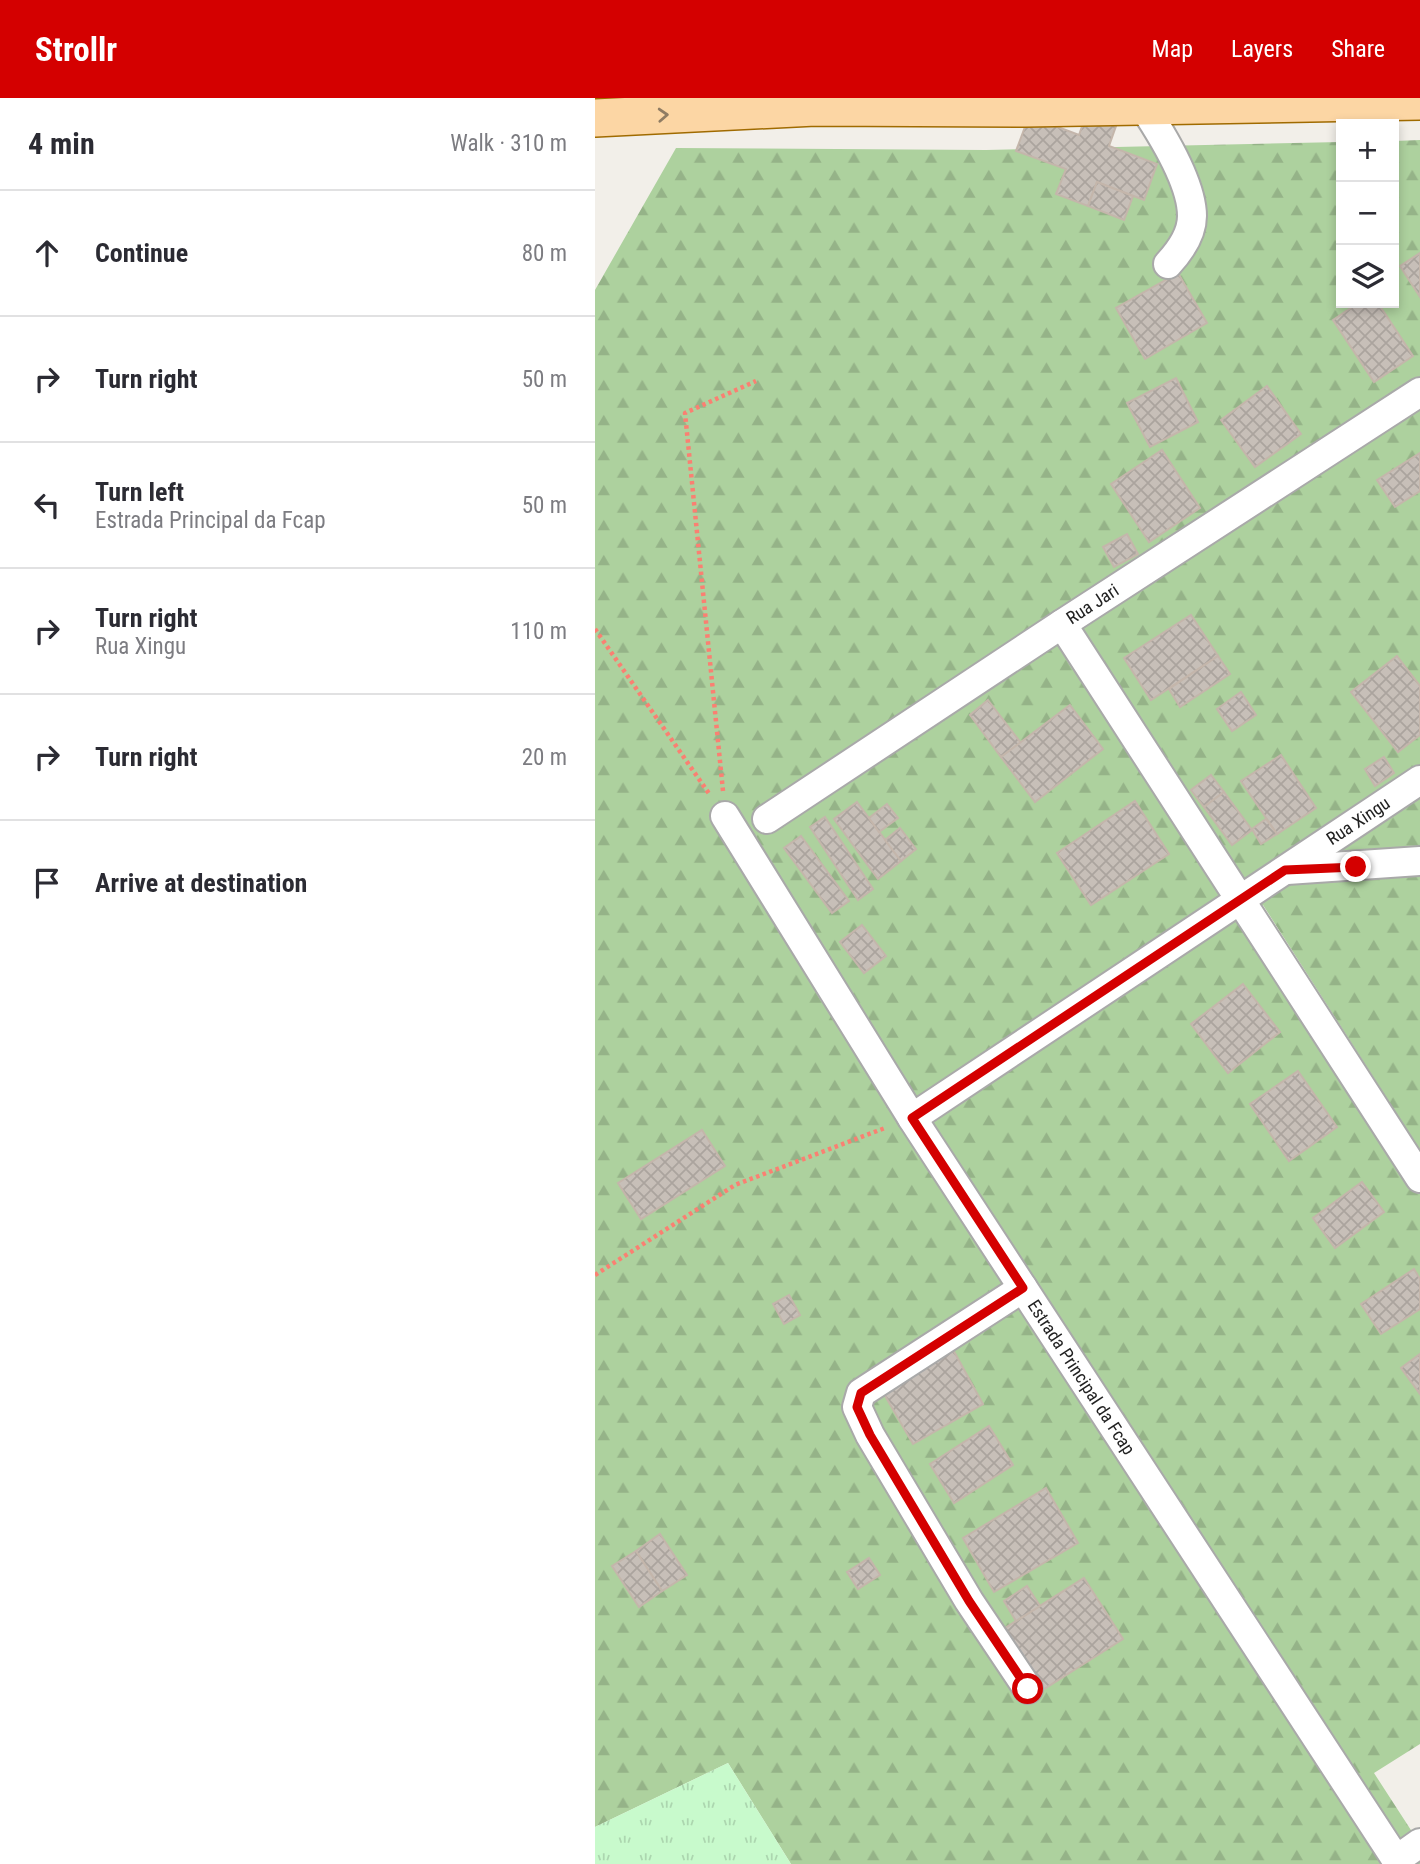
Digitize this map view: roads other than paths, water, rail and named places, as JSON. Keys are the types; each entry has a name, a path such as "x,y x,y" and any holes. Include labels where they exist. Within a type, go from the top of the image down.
{"main road":[{"path":"595,118 815,107 1143,106 1420,101"}],"street":[{"path":"1143,106 1166,141 1187,190 1192,216 1188,235 1181,249 1168,264"},
{"name":"Rua Jari","path":"767,820 1062,624 1420,392"},
{"path":"1062,624 1420,1178"},
{"name":"Rua Xingu","path":"912,1118 1420,780"},
{"name":"Estrada Principal da Fcap","path":"725,816 912,1118 1397,1862"},
{"path":"1285,870 1420,861"},
{"path":"1023,1288 861,1393 857,1407 870,1435 969,1601 1028,1689"},
{"path":"1397,1862 1420,1843"}]}
